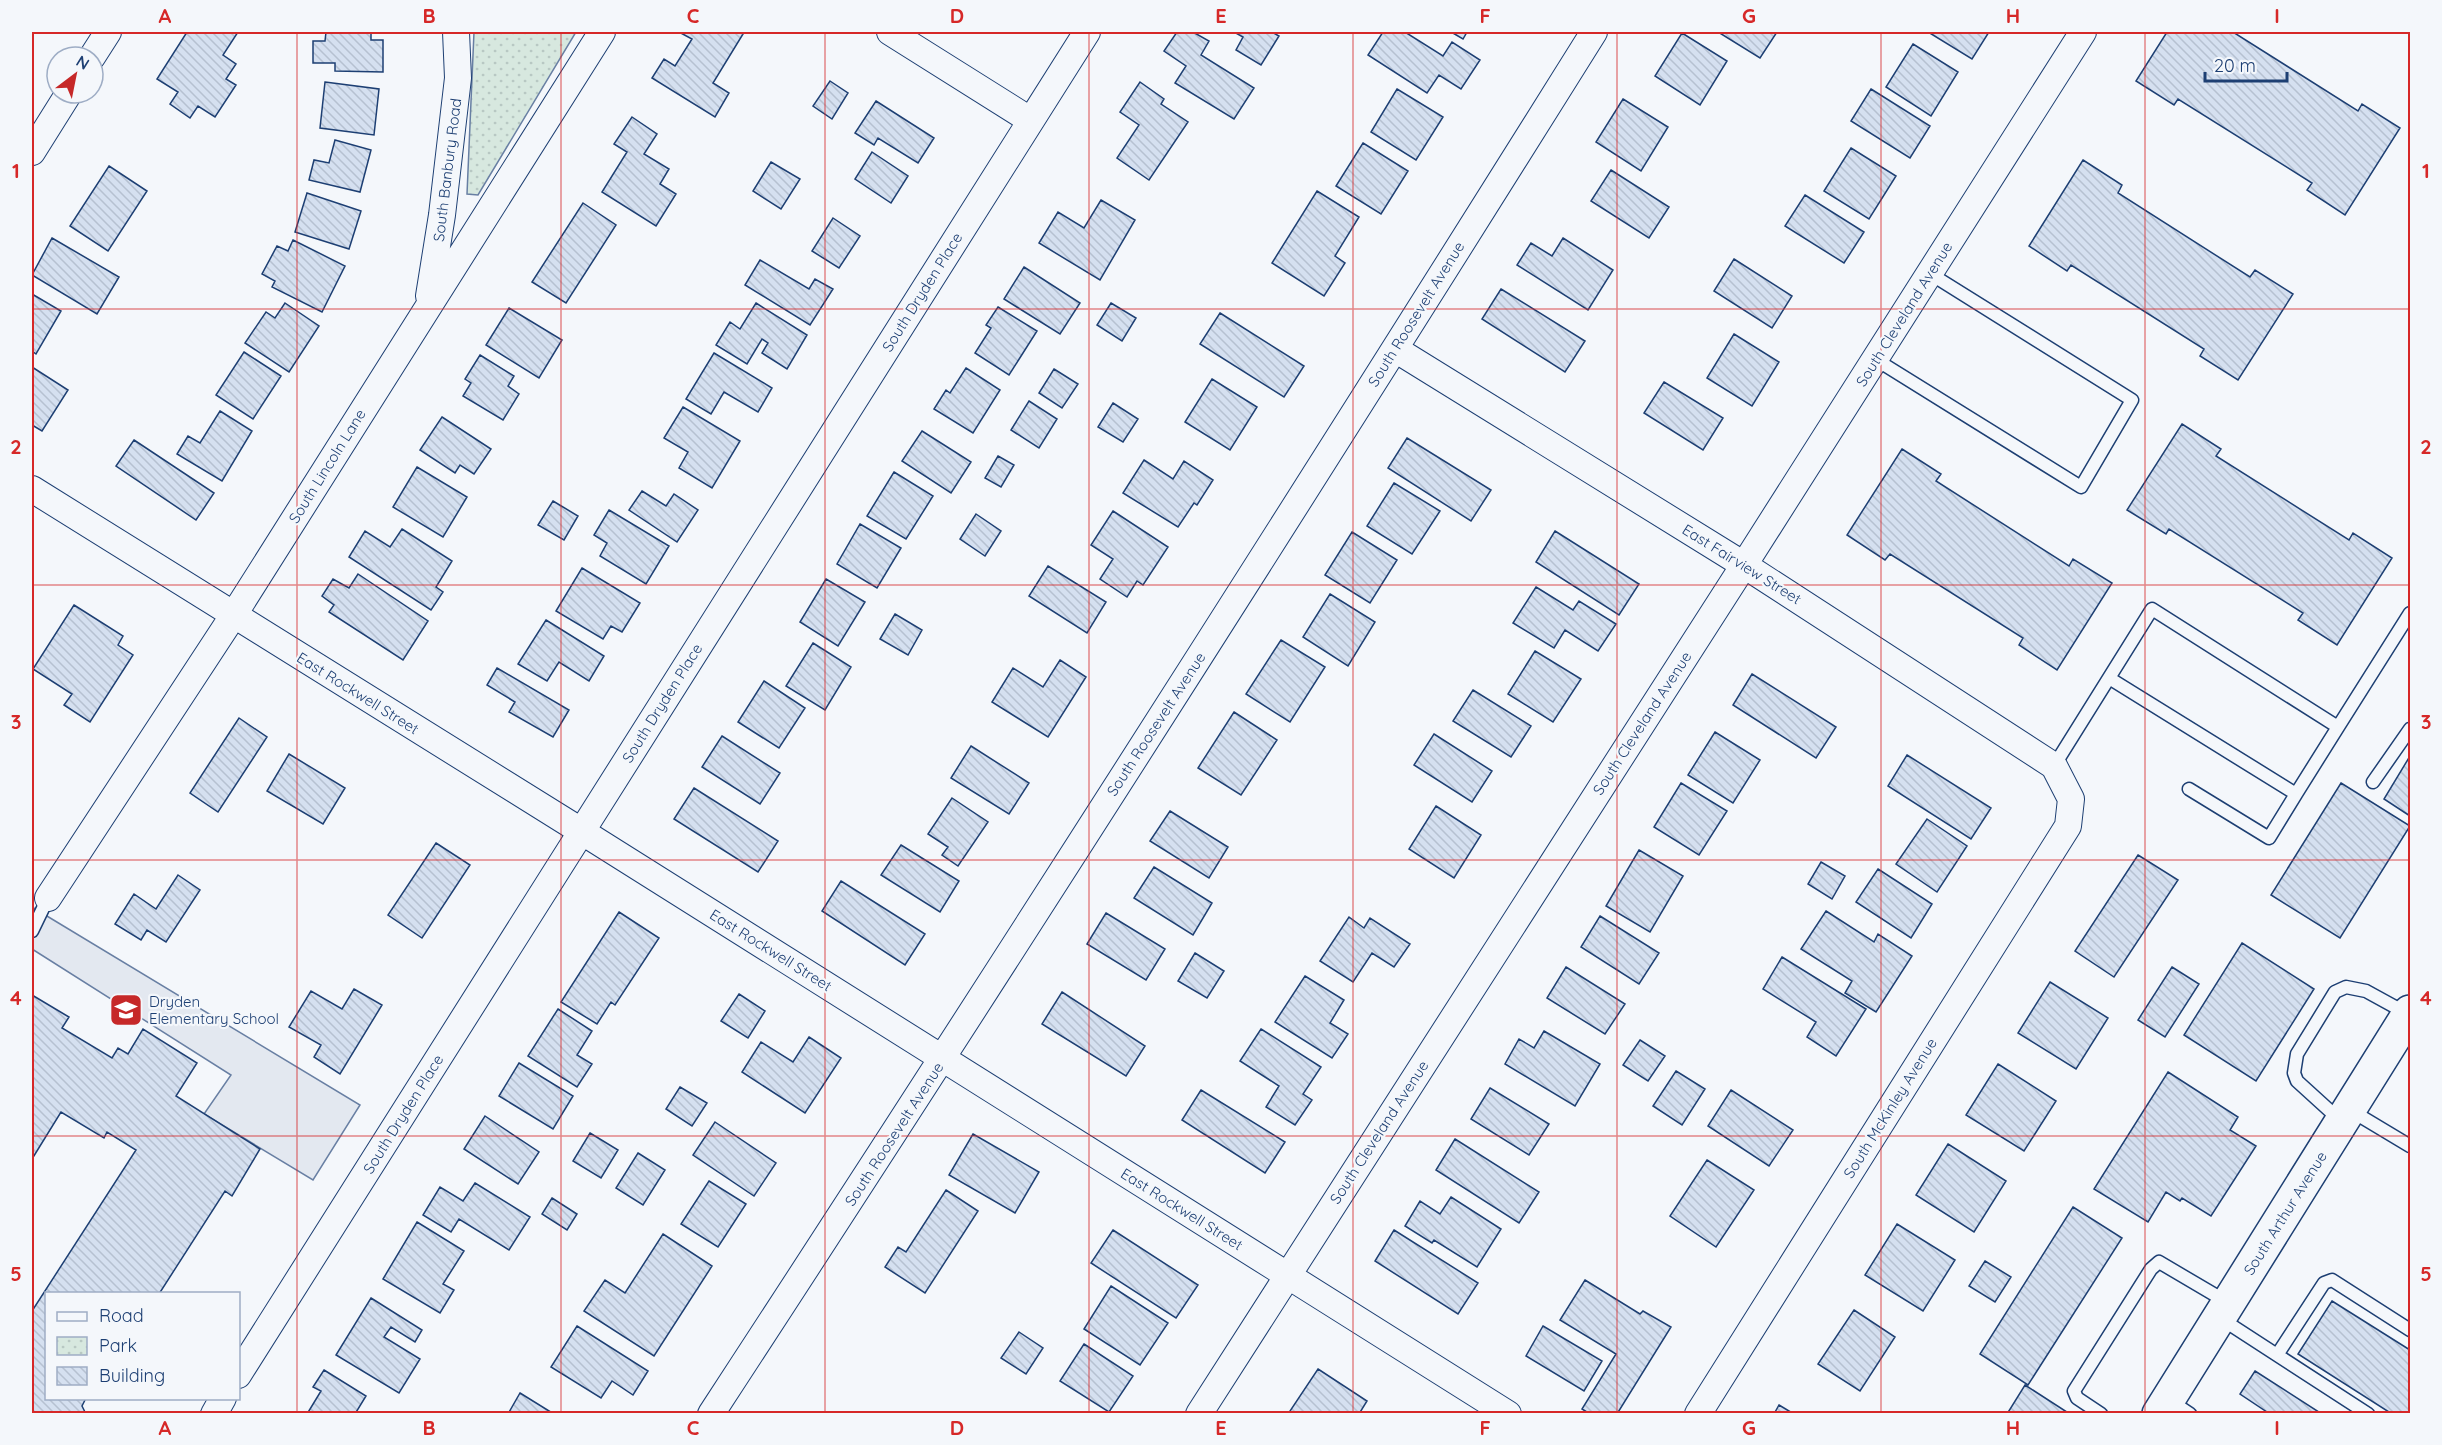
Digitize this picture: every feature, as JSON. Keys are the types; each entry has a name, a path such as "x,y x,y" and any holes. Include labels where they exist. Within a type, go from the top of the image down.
{"street":[{"path":"100,45 108,32"},
{"name":"South Banbury Road","path":"427,308 442,215 458,78 456,32"},
{"name":"South Lincoln Lane","path":"48,898 233,616 602,32"},
{"path":"890,32 1030,120"},
{"name":"South Dryden Place","path":"240,1372 1087,32"},
{"name":"South Roosevelt Avenue","path":"711,1413 943,1058 1395,349 1594,32"},
{"name":"South Cleveland Avenue","path":"1199,1413 1744,565 2083,32"},
{"path":"32,152 61,105"},
{"name":"East Fairview Street","path":"1395,349 1744,565 2054,766 2071,799"},
{"name":"East Rockwell Street","path":"32,489 1508,1413"},
{"name":"South McKinley Avenue","path":"1698,1413 2068,826 2071,799"},
{"name":"South Arthur Avenue","path":"2172,1409 2224,1310 2410,1013"},
{"path":"214,1413 222,1400"}],"lane":[{"path":"1875,359 2081,487 2132,400 1929,273"},
{"path":"2054,766 2152,609 2338,727"},
{"path":"2189,789 2269,838 2410,613"},
{"path":"2109,678 2296,794"},
{"path":"2373,782 2410,729"},
{"path":"32,931 48,898"},
{"path":"2410,1013 2366,991 2346,987 2334,992 2297,1054 2294,1073 2297,1081 2345,1116 2410,1146"},
{"path":"2100,1413 2077,1398 2074,1391 2151,1269 2159,1262 2224,1310 2277,1354 2368,1413"},
{"path":"2277,1354 2324,1283 2332,1280 2410,1330"}],"green space":[{"path":"474,32 576,32 478,195 467,194"}],"shaded area":[{"path":"32,907 360,1105 313,1180 204,1114 231,1075 32,949"}],"building":[{"path":"187,32 238,32 223,55 236,64 226,79 236,85 215,117 198,106 190,118 170,104 178,92 157,79"},
{"path":"326,32 371,32 371,40 383,40 383,72 335,71 335,63 313,63 313,41 325,41"},
{"path":"679,32 739,32 743,34 713,83 729,93 715,117 652,78 664,59 675,66 692,39"},
{"path":"1177,32 1193,32 1209,41 1201,55 1254,88 1234,119 1175,83 1186,66 1164,51"},
{"path":"1234,32 1272,32 1279,36 1261,65 1236,50 1243,37"},
{"path":"1383,32 1405,32 1443,56 1452,42 1480,60 1461,89 1439,75 1427,93 1368,55"},
{"path":"1451,32 1467,32 1463,39"},
{"path":"1718,32 1777,32 1760,58"},
{"path":"1928,32 1989,32 1972,59"},
{"path":"2167,32 2233,32 2358,111 2362,104 2400,128 2345,215 2307,190 2312,183 2178,99 2174,105 2136,81"},
{"path":"1682,33 1727,61 1700,105 1655,76"},
{"path":"1913,44 1958,72 1931,116 1886,87"},
{"path":"830,81 848,93 832,119 813,106"},
{"path":"325,82 379,89 374,135 320,128"},
{"path":"1140,82 1164,99 1161,104 1188,122 1149,180 1117,158 1139,125 1120,112"},
{"path":"1397,89 1443,117 1416,160 1371,132"},
{"path":"1871,89 1930,126 1910,158 1851,121"},
{"path":"1623,99 1668,127 1641,171 1596,142"},
{"path":"876,101 934,138 918,163 878,138 874,145 855,133"},
{"path":"632,117 657,134 644,154 669,169 660,184 676,194 656,226 602,192 627,152 614,144"},
{"path":"335,140 371,150 360,192 309,180 314,160 329,163"},
{"path":"1363,143 1408,171 1381,214 1336,186"},
{"path":"1851,148 1896,176 1869,219 1824,191"},
{"path":"872,152 908,176 891,203 855,179"},
{"path":"2083,160 2122,185 2118,193 2250,277 2255,270 2293,294 2238,380 2200,356 2204,349 2071,265 2067,271 2029,246"},
{"path":"771,162 800,179 781,209 753,191"},
{"path":"109,166 147,191 108,251 70,226"},
{"path":"1611,170 1669,207 1649,238 1591,201"},
{"path":"1317,191 1359,217 1335,256 1345,263 1324,296 1272,263"},
{"path":"307,193 361,211 349,249 295,232"},
{"path":"1805,195 1864,232 1844,263 1785,226"},
{"path":"1101,200 1135,220 1100,280 1039,243 1058,212 1084,228"},
{"path":"583,203 616,225 566,303 532,282"},
{"path":"833,218 860,236 839,268 812,251"},
{"path":"52,238 119,277 97,314 32,275"},
{"path":"1563,238 1613,270 1588,310 1517,265 1531,243 1552,256"},
{"path":"293,240 345,266 322,312 272,287 275,281 262,274 277,246 288,251"},
{"path":"1734,259 1792,296 1772,328 1714,291"},
{"path":"760,260 809,289 815,279 833,289 810,325 745,285"},
{"path":"1024,267 1080,303 1060,334 1004,299"},
{"path":"1501,289 1585,341 1565,372 1482,319"},
{"path":"32,294 61,311 36,354 32,351"},
{"path":"285,303 319,326 289,372 245,343 266,312 275,318"},
{"path":"756,303 807,335 787,369 762,353 768,343 762,339 747,364 716,345 730,322 740,329"},
{"path":"1111,303 1136,318 1122,341 1097,325"},
{"path":"998,307 1037,331 1009,375 975,353 991,328 986,325"},
{"path":"509,308 562,340 539,378 486,345"},
{"path":"1220,313 1304,366 1284,397 1200,344"},
{"path":"1734,334 1779,362 1752,406 1707,378"},
{"path":"244,352 281,376 253,419 216,395"},
{"path":"714,353 772,388 758,412 724,392 711,414 686,399"},
{"path":"480,355 514,376 508,386 519,394 503,420 463,396 471,383 465,379"},
{"path":"32,367 68,390 42,431 32,425"},
{"path":"966,368 1000,390 973,433 934,409 946,390 950,393"},
{"path":"1054,369 1078,384 1062,408 1039,393"},
{"path":"1212,379 1257,407 1230,450 1185,422"},
{"path":"1664,382 1723,418 1703,450 1644,413"},
{"path":"1029,401 1057,419 1039,448 1011,430"},
{"path":"1113,403 1138,419 1123,442 1098,427"},
{"path":"683,407 740,441 712,488 679,468 688,452 664,438"},
{"path":"220,411 252,431 222,481 177,454 188,436 200,443"},
{"path":"442,417 491,449 474,474 460,465 455,473 420,450"},
{"path":"2182,424 2221,449 2216,456 2349,540 2353,533 2392,558 2337,645 2298,620 2303,613 2169,529 2166,534 2127,510"},
{"path":"922,431 971,462 951,493 902,461"},
{"path":"1407,438 1491,490 1471,521 1388,468"},
{"path":"134,440 214,493 196,520 116,466"},
{"path":"1902,449 1941,474 1936,481 2069,566 2073,559 2112,583 2057,670 2019,645 2023,638 1890,554 1885,560 1847,535"},
{"path":"998,456 1014,465 1001,487 985,478"},
{"path":"1144,460 1173,479 1184,461 1213,480 1197,505 1194,503 1178,527 1123,493"},
{"path":"417,467 467,497 443,537 393,507"},
{"path":"894,472 933,496 906,539 867,516"},
{"path":"1394,483 1440,511 1412,554 1367,526"},
{"path":"642,491 666,506 674,494 698,510 677,542 629,510"},
{"path":"553,501 578,516 564,540 538,525"},
{"path":"609,510 669,546 646,584 600,556 607,543 594,535"},
{"path":"1113,511 1168,547 1143,585 1137,581 1127,597 1100,579 1113,559 1091,545"},
{"path":"976,514 1001,531 985,556 960,539"},
{"path":"860,524 901,548 877,588 837,564"},
{"path":"402,529 452,561 436,587 443,592 431,610 349,557 365,531 390,547"},
{"path":"1555,531 1639,584 1619,615 1536,562"},
{"path":"1352,532 1397,560 1370,603 1325,575"},
{"path":"1048,566 1106,602 1087,633 1029,596"},
{"path":"582,568 640,603 622,632 611,626 603,639 556,611"},
{"path":"358,574 428,621 403,660 329,612 334,605 322,596 333,579 349,588"},
{"path":"826,579 865,602 838,646 800,622"},
{"path":"1536,587 1573,610 1579,601 1616,624 1598,651 1565,630 1554,648 1513,623"},
{"path":"1330,594 1375,622 1348,666 1303,637"},
{"path":"74,605 123,636 118,645 133,655 90,722 64,705 72,694 33,669"},
{"path":"895,614 922,630 908,655 880,639"},
{"path":"546,620 604,656 589,681 559,662 547,681 518,664"},
{"path":"1281,640 1325,667 1290,722 1246,694"},
{"path":"813,643 851,667 825,710 786,686"},
{"path":"1535,651 1581,679 1553,722 1508,694"},
{"path":"1060,660 1086,677 1048,737 992,702 1013,668 1043,687"},
{"path":"497,668 569,710 553,737 509,712 515,702 487,685"},
{"path":"1752,674 1836,727 1816,758 1733,705"},
{"path":"764,681 805,708 779,748 738,722"},
{"path":"1473,690 1531,726 1511,757 1453,721"},
{"path":"1234,712 1277,740 1241,795 1198,768"},
{"path":"239,718 267,737 218,812 190,793"},
{"path":"1715,732 1760,760 1733,803 1688,775"},
{"path":"1434,734 1492,771 1472,802 1414,765"},
{"path":"722,736 780,773 760,804 702,767"},
{"path":"971,746 1029,783 1009,814 951,778"},
{"path":"289,754 345,788 323,824 267,791"},
{"path":"1907,755 1991,808 1971,839 1888,786"},
{"path":"2410,756 2410,816 2384,799"},
{"path":"1681,783 1727,811 1699,855 1654,827"},
{"path":"2341,783 2410,826 2340,938 2271,895"},
{"path":"694,788 778,841 758,872 674,819"},
{"path":"952,798 988,822 958,866 942,855 948,847 928,834"},
{"path":"1436,806 1481,835 1454,878 1409,849"},
{"path":"1170,811 1228,847 1209,878 1150,841"},
{"path":"1927,819 1967,846 1937,892 1896,864"},
{"path":"436,843 470,865 422,938 388,915"},
{"path":"901,845 959,881 940,912 881,875"},
{"path":"1639,850 1683,876 1650,932 1606,906"},
{"path":"2138,855 2178,880 2114,977 2075,951"},
{"path":"1821,862 1845,876 1832,899 1808,884"},
{"path":"1154,867 1212,903 1193,935 1134,898"},
{"path":"1878,869 1932,904 1911,938 1856,902"},
{"path":"178,875 200,890 166,942 147,930 141,940 115,924 134,894 156,909"},
{"path":"841,881 925,934 905,965 822,911"},
{"path":"1826,911 1874,942 1878,934 1912,956 1876,1012 1845,993 1852,981 1801,949"},
{"path":"619,912 659,938 615,1005 611,1002 597,1024 561,1002"},
{"path":"1106,913 1165,949 1146,980 1087,944"},
{"path":"1600,916 1659,953 1639,984 1581,947"},
{"path":"1349,917 1364,928 1370,918 1410,944 1394,967 1372,953 1353,982 1320,961"},
{"path":"2242,943 2314,989 2256,1081 2184,1035"},
{"path":"1195,953 1224,971 1207,998 1178,981"},
{"path":"1782,957 1866,1009 1836,1056 1807,1037 1816,1022 1763,989"},
{"path":"1566,967 1625,1004 1605,1034 1547,998"},
{"path":"2172,967 2199,984 2165,1037 2138,1020"},
{"path":"1305,976 1344,1000 1330,1023 1348,1034 1332,1058 1275,1022"},
{"path":"2050,982 2108,1018 2076,1069 2018,1033"},
{"path":"354,989 382,1005 340,1074 314,1057 321,1045 289,1027 311,991 342,1009"},
{"path":"1062,992 1145,1046 1126,1076 1042,1024"},
{"path":"739,994 765,1011 748,1038 721,1021"},
{"path":"32,995 69,1017 62,1028 112,1058 118,1048 128,1054 143,1029 197,1063 176,1096 260,1149 232,1196 225,1191 160,1292 45,1292 45,1400 85,1400 82,1406 85,1412 80,1414 32,1414 32,1311 136,1150 107,1132 104,1138 61,1112 32,1159"},
{"path":"558,1009 592,1031 577,1055 592,1064 577,1087 528,1056"},
{"path":"1261,1029 1321,1067 1303,1094 1312,1100 1295,1125 1266,1107 1279,1086 1240,1061"},
{"path":"1544,1031 1600,1064 1575,1106 1505,1064 1519,1039 1534,1048"},
{"path":"809,1037 841,1058 805,1113 742,1072 761,1042 793,1062"},
{"path":"1640,1040 1665,1056 1648,1081 1623,1065"},
{"path":"519,1063 573,1096 553,1129 499,1096"},
{"path":"1998,1064 2056,1101 2024,1151 1966,1115"},
{"path":"1676,1071 1705,1089 1682,1125 1653,1106"},
{"path":"2168,1072 2238,1117 2230,1130 2256,1146 2211,1216 2182,1198 2180,1201 2166,1192 2148,1222 2094,1189"},
{"path":"680,1087 707,1103 692,1126 666,1109"},
{"path":"1490,1088 1549,1124 1529,1155 1471,1119"},
{"path":"1201,1090 1285,1142 1265,1173 1182,1120"},
{"path":"1731,1090 1793,1130 1769,1166 1708,1126"},
{"path":"485,1116 539,1152 518,1184 464,1149"},
{"path":"715,1122 776,1163 754,1196 693,1155"},
{"path":"590,1133 618,1150 601,1178 573,1161"},
{"path":"973,1134 1039,1172 1015,1213 949,1175"},
{"path":"1455,1139 1539,1192 1519,1223 1436,1170"},
{"path":"1948,1144 2006,1181 1974,1232 1916,1195"},
{"path":"638,1153 665,1170 643,1205 616,1188"},
{"path":"1707,1160 1754,1190 1716,1247 1670,1216"},
{"path":"709,1181 746,1204 718,1247 681,1224"},
{"path":"475,1183 530,1217 509,1250 459,1219 451,1232 423,1215 440,1187 463,1201"},
{"path":"946,1190 978,1211 925,1293 885,1267 898,1247 906,1252"},
{"path":"1451,1197 1501,1229 1477,1267 1434,1240 1432,1243 1405,1226 1420,1201 1440,1214"},
{"path":"552,1198 577,1214 567,1230 542,1214"},
{"path":"2073,1207 2122,1238 2028,1385 1980,1354"},
{"path":"417,1222 464,1251 443,1284 454,1290 440,1313 383,1279"},
{"path":"1897,1224 1955,1260 1923,1311 1865,1275"},
{"path":"1113,1230 1198,1285 1176,1318 1091,1263"},
{"path":"1394,1230 1478,1283 1458,1314 1375,1261"},
{"path":"663,1234 712,1266 654,1356 584,1311 605,1280 625,1293"},
{"path":"1985,1261 2011,1277 1995,1302 1969,1286"},
{"path":"1585,1280 1640,1314 1643,1311 1671,1327 1617,1414 1590,1414 1582,1409 1616,1354 1560,1320"},
{"path":"1111,1286 1168,1323 1140,1365 1084,1329"},
{"path":"371,1298 422,1330 415,1342 391,1327 384,1337 420,1359 399,1393 336,1355"},
{"path":"2332,1301 2410,1350 2410,1414 2392,1414 2298,1354"},
{"path":"1854,1310 1895,1337 1860,1391 1818,1364"},
{"path":"577,1326 648,1371 633,1395 612,1381 601,1398 551,1367"},
{"path":"1543,1326 1602,1361 1584,1391 1526,1356"},
{"path":"1019,1332 1043,1348 1026,1374 1001,1358"},
{"path":"1084,1344 1133,1376 1109,1412 1060,1381"},
{"path":"1318,1369 1367,1401 1359,1414 1294,1414 1290,1411"},
{"path":"324,1370 366,1396 355,1414 307,1414 321,1391 313,1387"},
{"path":"2255,1371 2322,1414 2270,1414 2240,1394"},
{"path":"2025,1385 2070,1414 2007,1414"},
{"path":"520,1393 554,1414 508,1414"},
{"path":"1779,1405 1794,1414 1774,1414"}],"place":[{"name":"Dryden Elementary School","path":"126,1010"}]}
